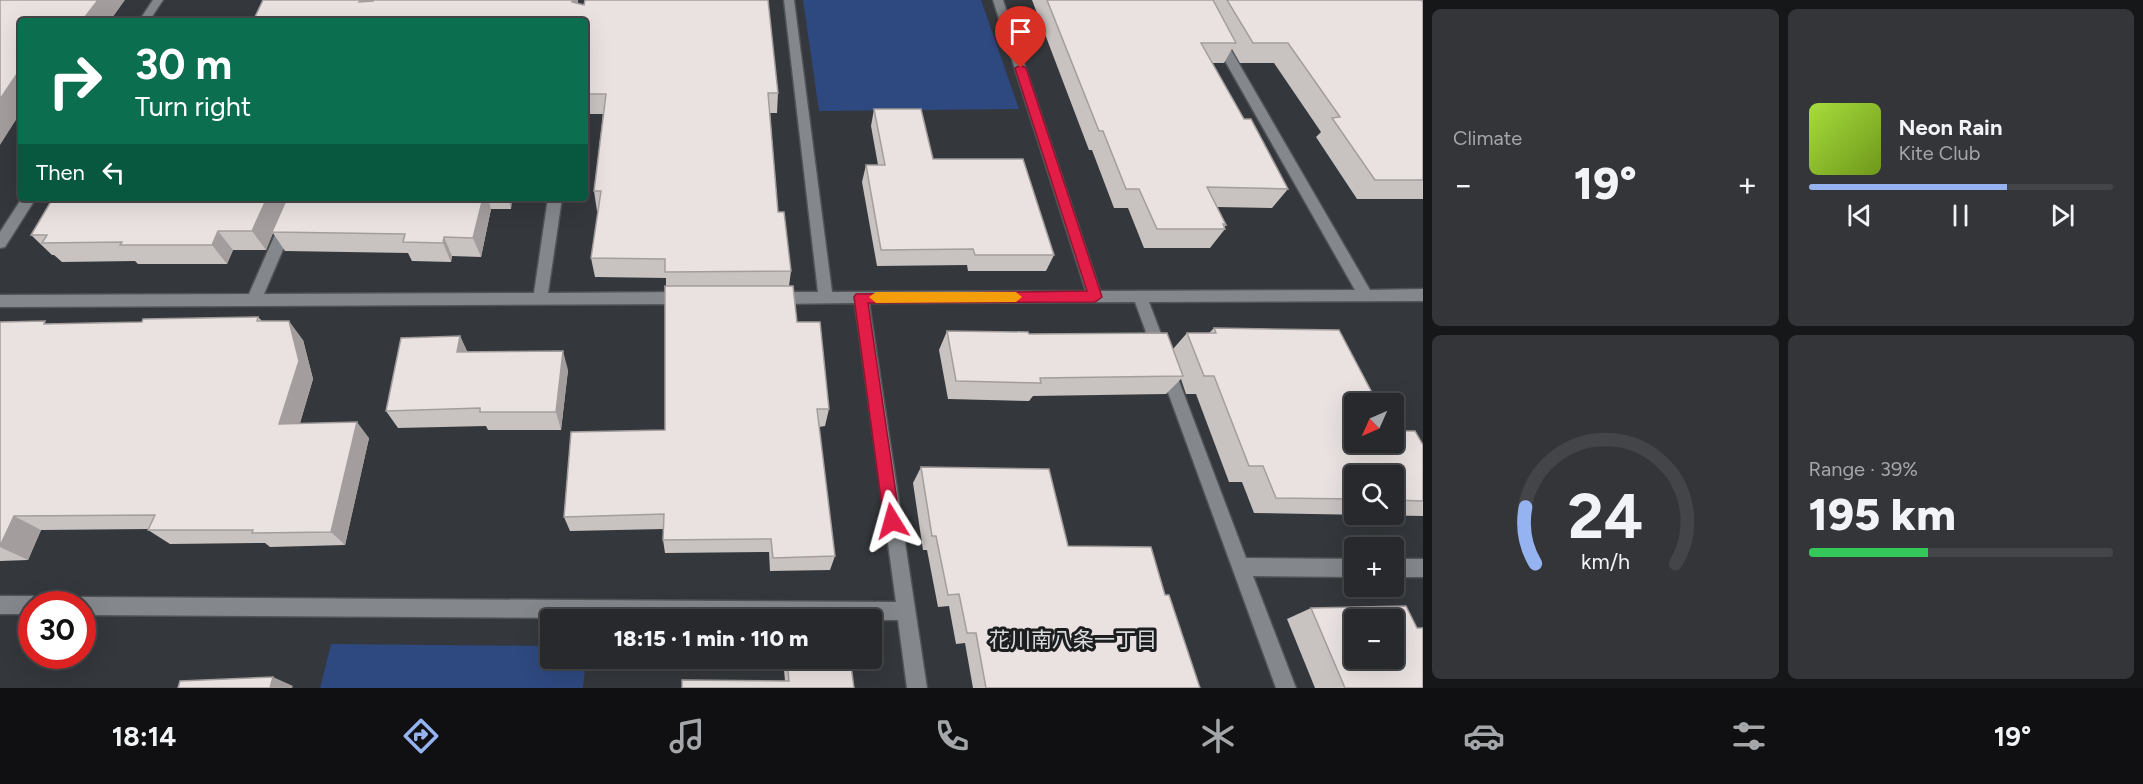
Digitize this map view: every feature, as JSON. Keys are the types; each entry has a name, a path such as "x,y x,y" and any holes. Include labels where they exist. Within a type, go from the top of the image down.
{"street":[{"path":"146,18 158,0"},
{"path":"789,0 826,298"},
{"path":"998,0 1095,297"},
{"path":"1214,31 1366,296"},
{"path":"0,243 27,201"},
{"path":"254,300 297,201"},
{"path":"540,298 555,201"},
{"path":"755,298 1423,295"},
{"path":"861,297 917,688"},
{"path":"1140,297 1286,688"},
{"path":"0,300 695,298"},
{"path":"1241,567 1344,568"},
{"path":"1404,568 1423,568"},
{"path":"0,605 18,605"},
{"path":"96,606 905,611"}],"shaded area":[{"path":"803,0 981,0 1019,109 819,111"},
{"path":"331,644 540,646 540,669 585,669 583,688 320,688"}],"building":[{"path":"0,0 98,0 84,18 18,18 18,72 0,99"},
{"path":"263,0 360,0 359,2 374,0 572,0 572,2 584,5 585,0 768,0 778,93 768,93 778,212 784,212 791,271 665,272 665,259 591,258 601,191 594,191 606,94 588,94 588,18 254,18"},
{"path":"1047,0 1213,0 1236,43 1201,43 1244,119 1251,119 1288,189 1207,187 1226,225 1223,224 1225,229 1157,229 1139,189 1126,189 1103,131 1099,131"},
{"path":"1227,0 1421,0 1423,2 1423,180 1375,180 1332,118 1340,117 1288,43 1253,43"},
{"path":"874,109 921,109 933,159 1023,159 1054,255 975,255 973,249 881,250 866,165 885,165"},
{"path":"51,201 266,201 252,231 218,231 212,245 120,245 122,242 42,243 47,235 31,235"},
{"path":"286,201 482,201 473,238 444,237 443,243 403,242 405,234 272,232"},
{"path":"665,286 793,286 797,322 820,322 829,409 817,409 835,556 773,558 771,539 663,540 664,514 564,517 571,432 665,430"},
{"path":"258,317 257,321 289,321 299,361 279,424 357,422 331,532 252,533 253,530 148,530 155,515 14,516 0,546 0,322 45,321 44,324"},
{"path":"1214,328 1339,330 1372,393 1344,393 1344,453 1404,453 1404,431 1415,431 1423,445 1423,501 1404,500 1404,465 1344,465 1344,499 1276,498 1263,466 1249,466 1214,376 1204,376 1187,333 1216,333"},
{"path":"947,331 1028,332 1029,334 1167,333 1183,376 1040,378 1041,383 956,381"},
{"path":"460,336 457,352 563,351 556,412 480,412 480,408 386,411 401,338"},
{"path":"921,467 1049,469 1068,546 1151,547 1165,595 1169,595 1200,688 986,688 976,633 967,633 959,594 948,595 936,536 932,536"},
{"path":"1406,606 1417,628 1423,628 1423,688 1345,688 1311,608"},
{"path":"788,669 851,669 854,688 682,688 682,680 789,681"},
{"path":"273,677 270,688 178,688 180,681"}],"slow traffic":[{"path":"876,297 1016,297"}],"district":[{"name":"花川南八条一丁目","path":"1073,639"}],"route":[{"path":"892,521 861,297 1095,297 1021,68"}]}
